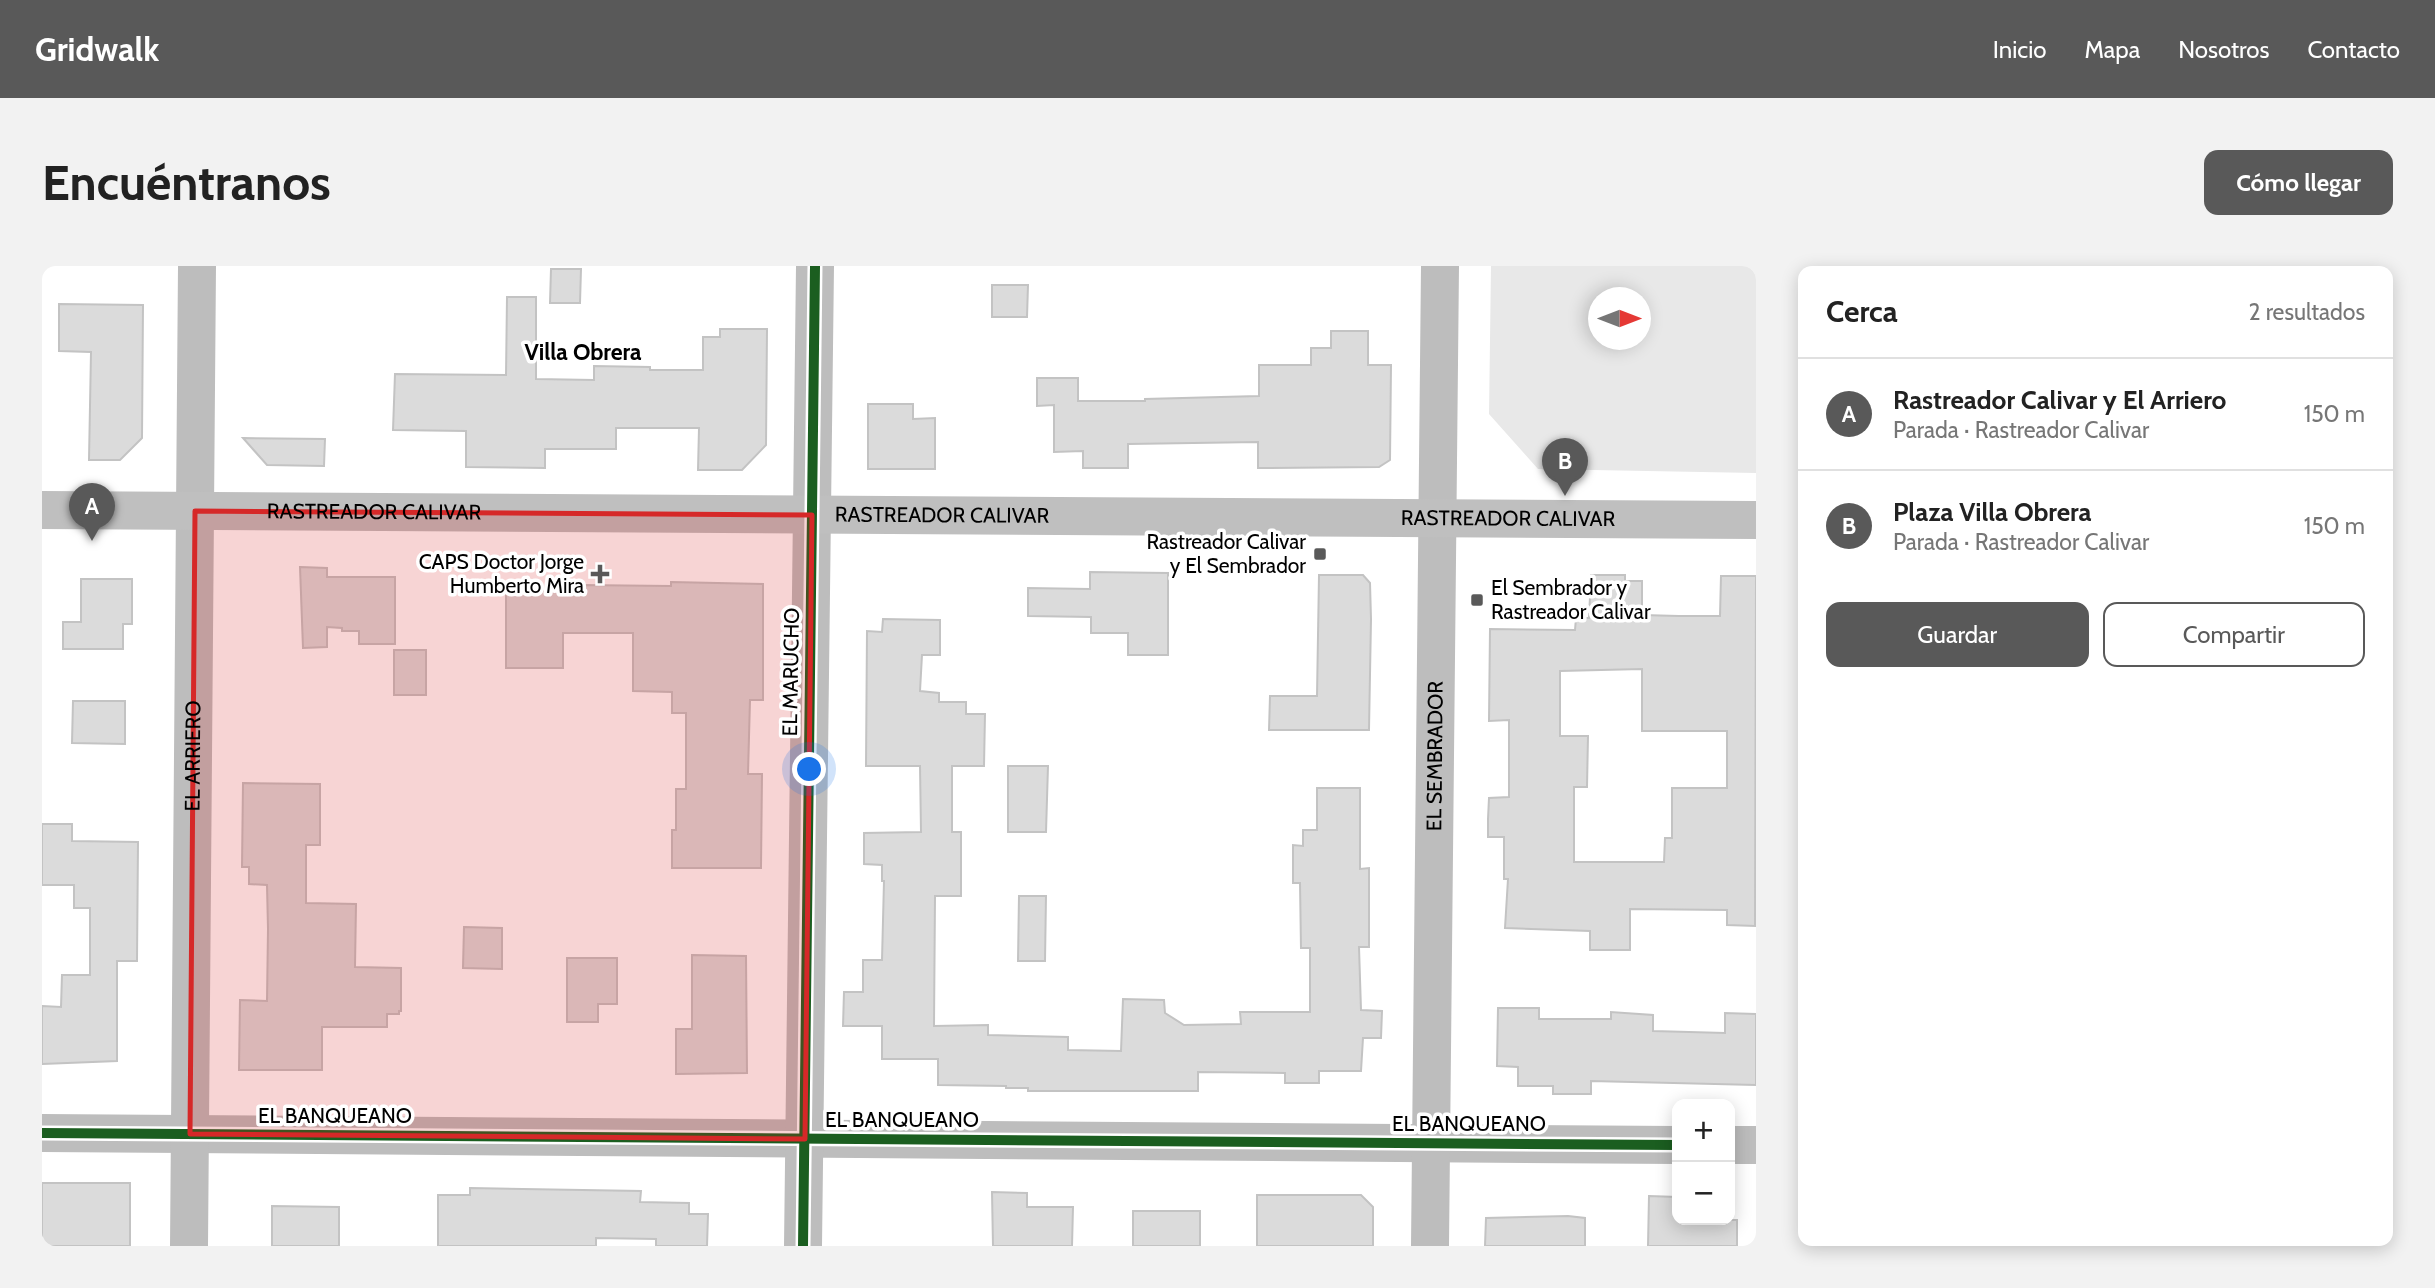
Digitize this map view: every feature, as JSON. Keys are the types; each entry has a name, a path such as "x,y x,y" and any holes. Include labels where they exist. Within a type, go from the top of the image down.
{"main road":[{"name":"RASTREADOR CALIVAR","path":"42,510 1756,520"}],"street":[{"name":"EL ARRIERO","path":"189,1246 197,266"},
{"name":"EL MARUCHO","path":"803,1246 815,266"},
{"name":"EL SEMBRADOR","path":"1430,1246 1440,266"},
{"name":"EL BANQUEANO","path":"42,1133 1672,1145"},
{"path":"1735,1145 1756,1145"}],"highlighted area":[{"path":"195,511 812,515 805,1139 190,1134"}],"shaded area":[{"path":"1491,266 1756,266 1756,473 1538,469 1489,414"}],"building":[{"path":"551,269 581,269 580,303 550,303"},
{"path":"992,285 1028,285 1027,317 992,317"},
{"path":"507,297 536,297 536,379 594,380 594,366 703,370 703,337 720,337 720,329 767,329 766,445 742,470 698,470 699,428 616,428 616,449 545,449 545,468 466,467 466,431 393,430 395,374 506,375"},
{"path":"59,304 143,305 142,438 120,460 89,460 91,352 59,351"},
{"path":"1331,331 1368,331 1368,365 1391,365 1390,460 1379,467 1258,468 1258,442 1128,444 1128,468 1083,468 1083,451 1054,452 1054,405 1037,406 1037,378 1078,378 1078,401 1259,396 1259,365 1311,365 1311,348 1331,348"},
{"path":"868,404 913,404 913,419 935,418 935,469 868,469"},
{"path":"243,438 325,439 324,466 267,465"},
{"path":"300,567 327,568 327,577 395,577 395,644 359,644 359,631 342,631 342,628 327,627 327,647 303,648"},
{"path":"1090,572 1168,573 1168,655 1128,655 1128,633 1091,633 1091,617 1028,616 1028,588 1090,589"},
{"path":"1319,575 1363,575 1370,583 1369,730 1269,730 1270,696 1317,696"},
{"path":"1591,575 1625,575 1625,581 1642,581 1642,615 1679,616 1720,616 1721,576 1756,576 1755,926 1727,925 1727,910 1630,909 1630,950 1590,950 1590,931 1505,928 1508,879 1504,879 1504,837 1488,837 1488,819 1489,798 1509,797 1509,720 1489,721 1490,629 1575,630 1576,618 1589,618","holes":["1642,669 1642,731 1727,731 1727,788 1672,788 1672,838 1665,838 1664,862 1574,862 1574,787 1587,787 1588,736 1560,736 1560,671"]},
{"path":"81,579 132,579 132,624 123,624 123,649 63,649 63,622 81,622"},
{"path":"671,582 763,584 763,700 750,700 748,774 762,774 761,868 672,868 676,789 686,789 686,713 672,713 672,692 633,691 633,633 563,633 563,668 506,668 506,592 579,590 579,585 671,586"},
{"path":"883,619 940,620 940,655 922,655 920,691 939,693 939,702 966,702 966,714 985,714 984,766 952,766 952,832 961,832 961,896 935,896 934,1026 988,1025 988,1035 1068,1037 1068,1050 1121,1051 1123,999 1164,1000 1165,1013 1184,1025 1241,1024 1240,1012 1310,1012 1310,948 1301,948 1300,883 1293,883 1293,845 1303,846 1303,830 1317,830 1317,788 1360,788 1360,869 1369,868 1369,947 1359,947 1361,1010 1382,1011 1381,1038 1363,1038 1361,1071 1319,1071 1319,1083 1285,1083 1285,1073 1198,1072 1198,1091 1028,1091 1028,1088 1006,1086 938,1085 938,1059 882,1059 882,1026 843,1026 844,992 863,992 863,960 882,960 882,865 864,864 864,833 921,832 920,766 866,766 867,631 882,632"},
{"path":"394,650 426,650 426,695 394,695"},
{"path":"73,701 125,701 125,744 72,743"},
{"path":"1008,766 1048,766 1046,832 1008,832"},
{"path":"243,783 320,784 320,845 306,845 306,903 356,904 355,967 401,968 399,1014 387,1014 387,1027 322,1027 322,1070 239,1070 240,1000 267,1001 267,885 249,884 249,867 242,867"},
{"path":"42,824 72,824 72,841 138,842 137,961 117,961 117,1061 42,1064 42,1006 61,1007 62,975 90,975 90,908 74,908 74,885 42,885"},
{"path":"1019,896 1046,896 1045,961 1018,961"},
{"path":"464,927 502,928 502,969 463,968"},
{"path":"692,955 746,956 747,1073 676,1074 676,1029 692,1029"},
{"path":"567,958 617,958 617,1004 598,1004 598,1022 567,1022"},
{"path":"1498,1008 1539,1008 1539,1019 1611,1019 1611,1012 1653,1015 1653,1031 1725,1033 1725,1013 1756,1014 1756,1085 1591,1081 1591,1094 1553,1094 1553,1086 1518,1086 1518,1067 1497,1066"},
{"path":"42,1183 130,1183 130,1246 42,1246"},
{"path":"470,1188 641,1191 640,1202 689,1203 689,1214 708,1214 707,1246 656,1246 656,1239 596,1238 596,1246 438,1246 438,1195 470,1195"},
{"path":"992,1192 1027,1193 1027,1207 1073,1207 1072,1246 993,1246"},
{"path":"1257,1195 1361,1195 1373,1207 1373,1246 1257,1246"},
{"path":"1649,1196 1672,1197 1672,1225 1735,1225 1737,1220 1737,1246 1648,1246"},
{"path":"272,1206 339,1207 339,1246 272,1246"},
{"path":"1133,1211 1200,1211 1200,1246 1133,1246"},
{"path":"1486,1218 1585,1218 1585,1246 1485,1246"}],"cycle path":[{"path":"803,1246 815,266"},
{"path":"42,1133 1672,1145"}],"place":[{"name":"Plaza Villa Obrera","path":"1565,496"},
{"name":"Rastreador Calivar y El Arriero","path":"92,541"},
{"name":"Rastreador Calivar y El Sembrador","path":"1320,554"},
{"name":"CAPS Doctor Jorge Humberto Mira","path":"600,574"},
{"name":"El Sembrador y Rastreador Calivar","path":"1477,600"}],"district":[{"name":"Villa Obrera","path":"583,352"}]}
